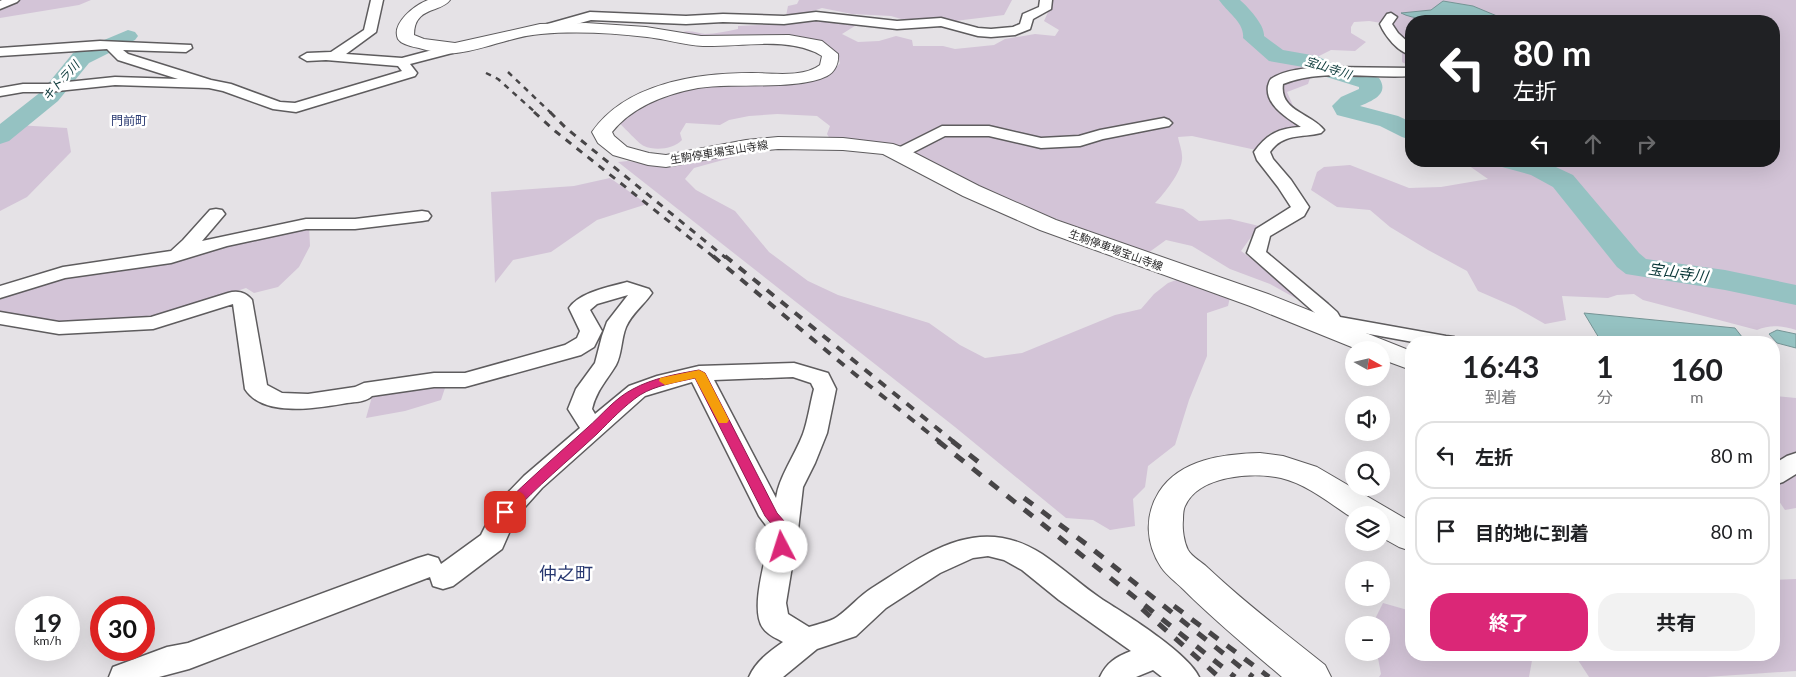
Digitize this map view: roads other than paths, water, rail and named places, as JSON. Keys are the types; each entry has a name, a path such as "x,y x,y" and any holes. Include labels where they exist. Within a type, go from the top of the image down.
{"main road":[{"name":"生駒停車場宝山寺線","path":"443,0 424,6 414,14 405,30 406,38 421,44 455,48 548,28 621,30 701,41 788,40 816,45 830,54 831,60 828,66 821,72 812,75 702,81 675,88 632,105 614,118 602,132 605,139 612,145 630,155 648,159 666,160 746,146 811,143 873,146 900,153 970,191 1040,222 1259,300 1405,359"},
{"path":"1311,677 1208,592 1172,556 1164,528 1167,504 1183,483 1214,468 1248,463 1284,468 1326,486 1359,506"},
{"path":"1390,525 1405,534"}],"street":[{"path":"0,5 13,0"},
{"path":"336,57 336,54 370,32 377,0"},
{"path":"548,28 590,16 686,20 724,18 784,20 816,16 897,25 940,22 978,32 1015,32 1026,26 1027,17 1045,9 1046,0"},
{"path":"1391,17 1386,24 1387,27 1405,46"},
{"path":"107,46 123,57 209,84 226,87 278,106 294,108 410,74 402,62"},
{"path":"0,52 107,46 186,48"},
{"path":"307,57 336,57 402,62 455,48"},
{"path":"1328,321 1330,316 1256,253 1262,233 1298,212 1300,206 1285,184 1264,160 1262,152 1268,140 1276,134 1316,130 1290,113 1280,103 1275,95 1276,82 1293,75 1319,72 1405,72"},
{"path":"0,92 23,88 48,88 115,81 209,84"},
{"path":"900,153 942,131 989,131 1041,143 1080,141 1164,122"},
{"path":"171,256 190,244 216,214"},
{"path":"0,292 63,273 171,256 223,241 306,224 355,224 422,216"},
{"path":"0,318 59,328 153,322 235,297 242,300 256,389 266,396 299,403 434,380 466,380 573,350 586,342 591,332 579,308 590,300 627,288 642,293 624,310 613,333 608,360 600,374 586,389 582,398 580,409 593,430"},
{"path":"1300,317 1412,336"},
{"path":"124,677 167,660 189,656 436,572 492,542 505,512 533,482 637,391 665,381 699,373 794,370 820,378 825,389 815,433 790,488 785,530 772,603 774,620 783,628 807,640"},
{"path":"699,373 772,516 785,530"},
{"path":"1780,472 1796,462"},
{"path":"764,677 773,667 807,640 846,627 876,600 930,565 970,548 988,546 1011,552 1032,562 1069,592 1135,637 1184,677"},
{"path":"1115,677 1124,668 1156,655"}],"water":[{"path":"1443,1 1473,6 1495,15 1406,15 1401,13 1431,10"},
{"path":"1584,313 1735,328 1741,336 1598,336"},
{"path":"1777,330 1796,334 1796,348 1780,344 1780,336 1771,336 1769,334"}],"waterway":[{"name":"宝山寺川","path":"1229,0 1244,14 1248,24 1254,31 1253,38 1277,56 1309,61 1325,69 1371,83 1370,93 1349,102 1344,106 1346,110 1389,121 1405,129"},
{"name":"キトラ川","path":"0,136 50,96 81,58 128,36"},
{"name":"宝山寺川","path":"1534,167 1563,181 1628,260 1637,267 1725,280 1796,295"}],"railway":[{"path":"508,72 551,113"},
{"path":"486,73 498,79 536,113"},
{"path":"534,112 555,131 715,258"},
{"path":"551,113 566,128 726,258"},
{"path":"713,256 846,367 940,442"},
{"path":"725,256 954,442"},
{"path":"938,441 1235,677"},
{"path":"952,441 985,467"},
{"path":"1024,498 1086,544 1253,677"},
{"path":"1174,606 1269,677"},
{"path":"1142,609 1219,677"}],"district":[{"name":"門前町","path":"129,121"},
{"name":"仲之町","path":"566,574"}]}
